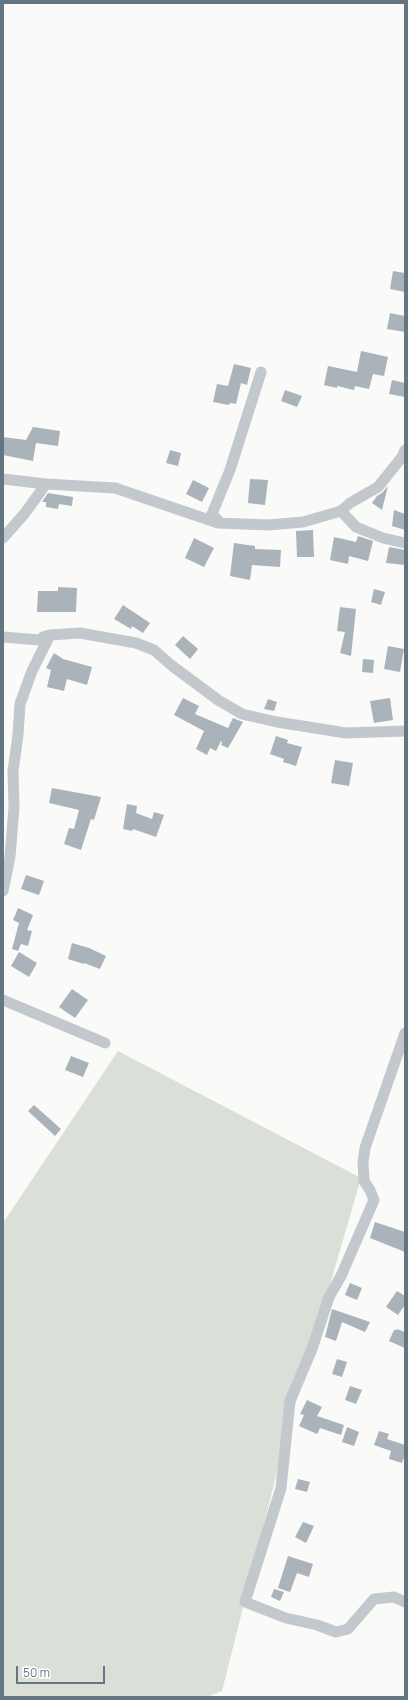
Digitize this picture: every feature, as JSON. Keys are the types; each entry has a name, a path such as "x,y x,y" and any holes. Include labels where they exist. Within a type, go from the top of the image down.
{"street":[{"path":"220,523 212,514 230,470 261,372"},
{"path":"3,479 46,484 115,488 220,523 269,525 303,522 341,511 350,503 378,487 402,457 405,450"},
{"path":"3,538 25,513 46,484"},
{"path":"341,511 356,527 384,538 405,543"},
{"path":"3,637 40,640 43,637 50,635 80,633 136,643 154,650 171,665 218,700 242,714 277,722 346,733 405,731"},
{"path":"3,891 10,857 14,814 13,771 18,735 20,704 32,671 50,635"},
{"path":"3,1000 105,1043"},
{"path":"405,1033 365,1148 363,1162 364,1181 374,1200 341,1276 329,1297 312,1349 290,1401 281,1488 245,1602 286,1618 318,1625 336,1632 348,1629 374,1599 394,1598 405,1602"}],"shaded area":[{"path":"118,1051 361,1178 287,1432 222,1691 207,1697 3,1697 3,1223"}],"building":[{"path":"393,271 405,273 405,292 390,289"},
{"path":"390,313 405,316 405,332 387,329"},
{"path":"361,351 388,357 384,376 373,374 369,389 355,386 354,390 324,385 328,366 357,372"},
{"path":"234,364 251,368 247,385 241,383 236,404 230,403 229,405 213,402 217,384 228,386"},
{"path":"392,380 405,383 405,397 389,394"},
{"path":"285,390 302,396 297,407 281,401"},
{"path":"33,427 60,431 58,446 36,443 33,461 3,455 3,437 26,440"},
{"path":"170,450 181,453 178,466 166,463"},
{"path":"250,479 268,480 265,505 248,503"},
{"path":"193,480 209,488 202,502 186,494"},
{"path":"388,486 382,510 372,503"},
{"path":"48,493 73,497 72,506 59,504 58,509 46,507 46,502 42,502"},
{"path":"394,510 405,514 405,530 392,526"},
{"path":"313,530 314,557 297,557 296,531"},
{"path":"358,536 373,541 368,561 349,556 348,564 330,560 334,537 356,542"},
{"path":"194,538 214,548 204,567 185,558"},
{"path":"234,543 255,546 255,549 281,550 280,567 252,565 250,580 230,576"},
{"path":"389,547 405,550 405,565 386,563"},
{"path":"58,587 77,588 76,612 37,612 38,591 58,591"},
{"path":"374,589 385,592 381,605 371,602"},
{"path":"123,605 150,623 143,633 132,626 131,629 114,619"},
{"path":"340,607 356,609 351,656 340,653 345,632 337,631"},
{"path":"183,636 198,649 190,659 175,645"},
{"path":"388,646 404,649 400,672 384,669"},
{"path":"54,653 63,659 92,667 87,685 67,679 64,691 47,687 51,670 46,668"},
{"path":"363,659 374,660 373,673 362,672"},
{"path":"183,698 199,706 195,714 228,728 233,718 243,722 228,748 221,745 221,741 216,751 210,748 207,755 196,749 204,731 174,715"},
{"path":"390,698 393,720 374,723 370,701"},
{"path":"268,699 277,702 274,711 264,709"},
{"path":"276,736 288,740 287,743 302,747 296,766 283,762 284,759 270,754"},
{"path":"335,760 353,763 349,786 331,783"},
{"path":"52,788 101,797 94,820 91,819 81,850 64,844 69,828 74,829 79,810 49,803"},
{"path":"127,804 137,806 136,813 152,819 154,812 164,815 156,837 133,829 132,831 123,829"},
{"path":"26,875 44,881 39,895 21,889"},
{"path":"18,908 33,915 27,930 32,931 28,946 21,944 18,951 12,949 19,923 13,920"},
{"path":"72,943 89,948 106,956 100,969 68,959"},
{"path":"19,952 37,963 29,977 11,966"},
{"path":"72,989 88,1000 75,1018 59,1007"},
{"path":"71,1056 89,1063 83,1077 65,1070"},
{"path":"34,1105 61,1129 55,1136 28,1111"},
{"path":"375,1222 405,1232 405,1252 370,1238"},
{"path":"350,1283 362,1288 357,1300 345,1295"},
{"path":"397,1291 405,1296 405,1305 398,1315 386,1307"},
{"path":"332,1309 370,1322 365,1332 342,1322 336,1341 325,1337"},
{"path":"397,1329 405,1332 405,1348 389,1341 394,1330"},
{"path":"337,1359 347,1362 342,1377 332,1374"},
{"path":"350,1386 362,1390 356,1404 345,1400"},
{"path":"307,1400 322,1407 317,1416 344,1425 341,1435 320,1428 317,1434 299,1426 304,1415 300,1414"},
{"path":"347,1427 359,1432 354,1446 342,1442"},
{"path":"379,1431 389,1434 387,1439 405,1445 405,1455 402,1463 389,1459 391,1451 374,1445"},
{"path":"298,1479 310,1482 307,1492 295,1489"},
{"path":"303,1522 314,1526 306,1543 295,1537"},
{"path":"288,1556 313,1564 309,1577 297,1573 290,1592 278,1588"},
{"path":"274,1589 284,1592 280,1601 271,1597"}]}
